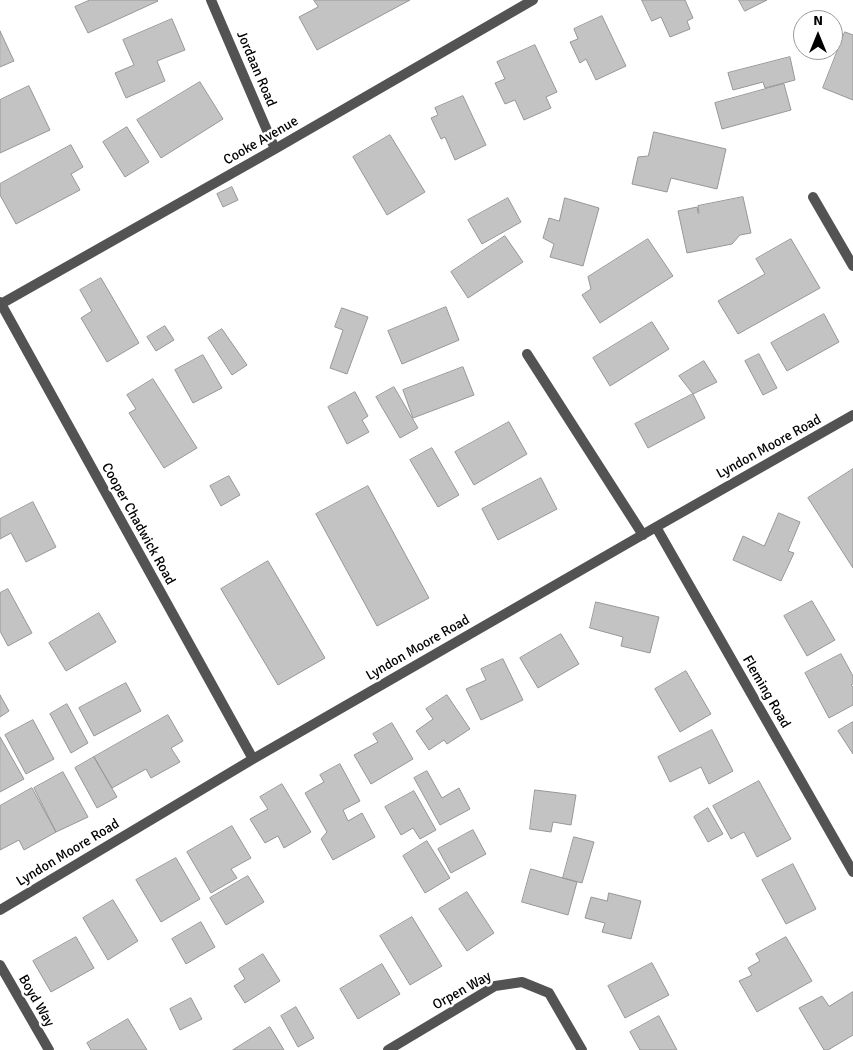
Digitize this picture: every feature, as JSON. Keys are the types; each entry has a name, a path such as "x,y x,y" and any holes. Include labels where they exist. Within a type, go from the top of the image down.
{"street":[{"name":"Jordaan Road","path":"212,0 275,149"},
{"name":"Cooke Avenue","path":"0,303 275,149 533,0"},
{"path":"813,197 853,266"},
{"name":"Cooper Chadwick Road","path":"0,303 253,758"},
{"path":"527,354 643,534"},
{"name":"Lyndon Moore Road","path":"0,910 253,758 853,415"},
{"name":"Fleming Road","path":"656,527 853,872"},
{"name":"Boyd Way","path":"0,965 49,1050"},
{"name":"Orpen Way","path":"388,1050 495,986 522,982 549,993 582,1050"}],"building":[{"path":"90,0 158,1 88,33 75,7"},
{"path":"314,0 410,0 317,50 299,17 318,7"},
{"path":"642,0 685,0 693,18 687,21 690,29 670,37 661,17 652,21"},
{"path":"739,0 767,0 745,11"},
{"path":"602,16 626,66 596,80 586,59 580,63 570,42 578,39 574,29"},
{"path":"172,19 185,50 157,61 165,81 126,98 115,73 134,65 123,40"},
{"path":"0,31 14,61 0,67"},
{"path":"845,32 853,35 853,100 823,88 834,60 843,60 843,37"},
{"path":"535,45 557,92 546,97 551,108 524,120 515,100 505,104 495,83 505,79 497,62"},
{"path":"790,57 795,80 765,88 763,82 733,90 728,73"},
{"path":"200,82 223,119 161,158 137,120"},
{"path":"784,84 791,110 722,129 715,103"},
{"path":"29,86 50,130 0,153 0,100"},
{"path":"463,96 486,145 455,160 445,137 441,139 431,118 438,115 435,108"},
{"path":"127,127 149,162 125,177 103,142"},
{"path":"654,132 726,149 717,189 671,178 667,192 632,184 638,157 648,156"},
{"path":"390,135 425,192 387,215 353,157"},
{"path":"71,145 83,167 71,174 80,190 16,224 0,195 0,184"},
{"path":"232,187 238,200 223,207 217,194"},
{"path":"743,197 751,233 740,235 732,244 687,253 678,211 697,207 699,213 698,206"},
{"path":"508,198 521,222 482,244 468,220"},
{"path":"565,198 599,208 583,266 550,257 554,244 543,238 549,218 559,221"},
{"path":"505,236 523,262 468,298 451,272"},
{"path":"648,239 673,276 600,323 582,295 591,289 588,277"},
{"path":"791,239 820,288 738,334 718,301 765,274 756,259"},
{"path":"101,278 139,343 107,362 81,318 92,311 80,290"},
{"path":"446,307 459,340 402,364 388,331"},
{"path":"342,308 368,317 347,374 330,368 343,330 335,327"},
{"path":"824,314 839,342 787,371 771,343"},
{"path":"652,322 669,349 610,386 593,358"},
{"path":"165,326 174,340 156,351 147,337"},
{"path":"222,329 247,365 232,375 208,338"},
{"path":"759,354 777,388 763,395 745,361"},
{"path":"203,355 222,388 193,403 175,370"},
{"path":"704,361 717,382 693,394 679,376"},
{"path":"463,367 474,395 413,418 403,390"},
{"path":"153,379 197,448 164,468 129,413 136,409 127,395"},
{"path":"394,387 418,428 400,438 376,397"},
{"path":"355,392 368,416 362,420 369,432 347,444 328,407"},
{"path":"693,394 705,418 648,448 635,424"},
{"path":"509,422 527,454 474,485 455,452"},
{"path":"432,448 459,495 438,507 410,460"},
{"path":"853,469 853,568 808,498"},
{"path":"229,476 240,495 221,506 210,486"},
{"path":"541,478 557,509 498,540 482,509"},
{"path":"368,486 429,598 377,626 316,514"},
{"path":"33,502 56,547 26,562 11,533 0,539 0,519"},
{"path":"779,513 800,522 788,551 794,553 781,581 733,560 743,536 764,546"},
{"path":"268,561 325,658 278,685 221,589"},
{"path":"8,589 32,633 8,646 0,631 0,593"},
{"path":"812,601 835,640 807,656 784,616"},
{"path":"596,602 659,617 650,653 621,646 623,637 590,628"},
{"path":"99,613 116,642 66,671 49,643"},
{"path":"561,634 579,664 538,688 520,658"},
{"path":"841,654 853,676 853,684 851,685 853,687 853,705 829,718 805,673"},
{"path":"503,659 523,700 481,720 466,689 486,680 481,669"},
{"path":"686,671 711,714 680,732 655,689"},
{"path":"126,683 141,711 94,736 79,708"},
{"path":"0,695 9,711 0,717"},
{"path":"447,695 470,729 447,744 444,740 429,750 416,731 433,719 426,709"},
{"path":"67,704 88,743 71,753 50,714"},
{"path":"168,715 183,741 171,748 180,762 151,778 146,769 112,788 94,757"},
{"path":"33,720 54,759 26,774 5,735"},
{"path":"853,722 853,754 838,731"},
{"path":"392,723 413,759 371,784 354,755 378,742 373,734"},
{"path":"712,730 733,771 709,784 701,767 670,782 658,757"},
{"path":"0,737 24,779 0,792"},
{"path":"94,757 117,797 97,808 75,768"},
{"path":"340,764 360,801 343,810 348,821 362,813 375,837 333,860 321,839 327,832 305,793 324,782 320,775"},
{"path":"427,771 442,798 459,788 470,809 440,825 414,778"},
{"path":"63,772 88,817 56,832 34,788"},
{"path":"759,781 791,839 757,857 744,832 731,839 713,806"},
{"path":"282,784 311,832 284,848 278,836 265,843 250,819 268,809 260,797"},
{"path":"32,788 56,832 24,850 19,840 0,850 0,806"},
{"path":"535,790 576,795 571,825 553,822 551,832 530,829"},
{"path":"414,791 436,830 420,839 413,828 401,835 385,807"},
{"path":"708,808 723,834 708,842 694,817"},
{"path":"232,826 251,858 231,869 237,878 211,893 187,852"},
{"path":"473,830 486,854 451,873 438,849"},
{"path":"574,837 594,842 582,883 563,878"},
{"path":"427,841 450,878 425,893 403,856"},
{"path":"176,858 200,899 161,922 136,880"},
{"path":"793,864 816,909 786,924 762,880"},
{"path":"531,869 577,882 568,915 522,902"},
{"path":"248,876 264,902 226,925 210,898"},
{"path":"467,892 494,933 467,951 439,909"},
{"path":"609,893 641,901 631,939 602,932 605,923 585,918 591,897 607,901"},
{"path":"113,900 138,941 108,960 83,918"},
{"path":"412,917 442,966 410,985 380,936"},
{"path":"201,922 215,947 186,964 172,939"},
{"path":"76,937 94,968 51,992 33,961"},
{"path":"786,937 812,981 757,1012 739,981 752,975 748,968 760,961 756,954"},
{"path":"263,954 280,981 245,1003 234,986 245,979 239,969"},
{"path":"652,963 669,995 625,1018 608,986"},
{"path":"382,964 400,994 358,1019 340,989"},
{"path":"853,992 853,1035 828,1050 824,1050 799,1008 822,996 829,1006"},
{"path":"191,998 202,1019 180,1030 170,1009"},
{"path":"296,1007 314,1038 298,1047 281,1016"},
{"path":"659,1016 677,1050 640,1050 630,1032"},
{"path":"128,1019 147,1050 91,1050 87,1043"},
{"path":"270,1027 284,1050 233,1050"}]}
